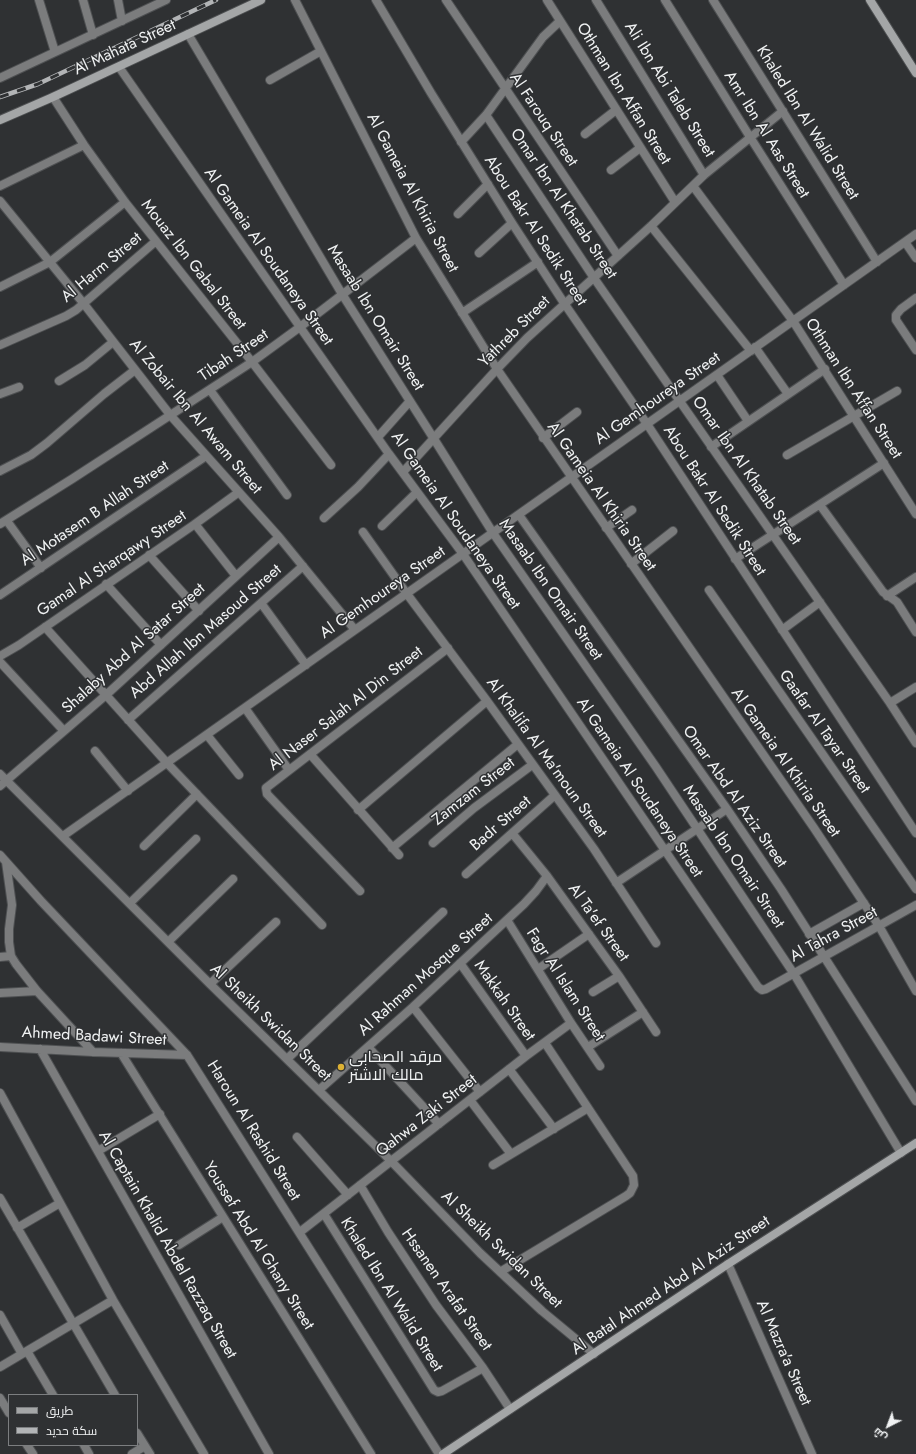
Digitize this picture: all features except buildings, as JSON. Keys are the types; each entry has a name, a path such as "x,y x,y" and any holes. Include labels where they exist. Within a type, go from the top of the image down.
{"main road":[{"name":"Al Mahata Street","path":"0,120 53,97 261,0"},
{"path":"870,0 916,73"},
{"name":"Al Batal Ahmed Abd Al Aziz Street","path":"442,1454 728,1264 916,1143"}],"street":[{"path":"39,0 55,52"},
{"path":"83,0 93,35"},
{"path":"118,0 122,21"},
{"path":"0,78 166,0"},
{"name":"Al Gameia Al Khiria Street","path":"295,0 416,238 497,369 543,438 809,822 879,926 916,990"},
{"name":"Abou Bakr Al Sedik Street","path":"376,0 461,142 512,223 564,303 647,424 916,833"},
{"name":"Al Farouq Street","path":"446,0 618,256"},
{"name":"Othman Ibn Affan Street","path":"547,0 675,202"},
{"name":"Ali Ibn Abi Taleb Street","path":"596,0 704,175"},
{"name":"Amr Ibn Al Aas Street","path":"665,0 844,285"},
{"name":"Khaled Ibn Al Walid Street","path":"713,0 877,262"},
{"path":"461,142 506,90 543,37 560,21"},
{"name":"Masaab Ibn Omair Street","path":"188,34 342,294 493,533 656,767 794,974 901,1153"},
{"path":"270,80 321,51"},
{"name":"Al Gameia Al Soudaneya Street","path":"118,67 389,454 463,554 754,984 762,990 766,989"},
{"name":"Mouaz Ibn Gabal Street","path":"53,97 84,145 125,202 252,362 331,465"},
{"path":"585,134 616,110"},
{"name":"Yathreb Street","path":"403,472 527,338 651,226 704,175 783,111"},
{"name":"Omar Ibn Al Khatab Street","path":"486,114 594,278 890,703 916,743"},
{"path":"0,186 84,145"},
{"path":"611,170 640,148"},
{"path":"458,214 488,184"},
{"path":"693,186 793,321"},
{"name":"Al Zobair Ibn Al Awam Street","path":"0,201 84,304 171,416 279,537 355,630"},
{"path":"0,287 50,262 125,202"},
{"path":"479,253 512,223"},
{"path":"651,226 753,349 788,394"},
{"name":"Al Gemhoureya Street","path":"63,836 916,234"},
{"name":"Tibah Street","path":"3,522 171,416 252,362 416,238"},
{"name":"Al Harm Street","path":"0,345 66,316 84,304 156,241"},
{"path":"905,242 916,258"},
{"path":"462,313 538,262"},
{"path":"916,298 901,309 896,315 896,320 916,350"},
{"name":"Othman Ibn Affan Street","path":"793,321 916,514"},
{"path":"59,381 85,365 114,342"},
{"path":"711,447 825,369"},
{"path":"0,471 31,455 135,370"},
{"path":"717,375 748,421"},
{"path":"0,394 19,387"},
{"path":"210,390 287,495"},
{"path":"787,455 897,391"},
{"path":"378,437 410,401"},
{"path":"543,438 577,412"},
{"path":"324,518 358,487 389,454"},
{"name":"Al Motasem B Allah Street","path":"0,595 206,456"},
{"path":"735,559 884,463"},
{"name":"Gamal Al Sharqawy Street","path":"0,656 19,645 239,492"},
{"path":"382,526 417,492"},
{"path":"820,505 883,592 897,602 916,632"},
{"path":"606,528 632,510"},
{"name":"Omar Abd Al Aziz Street","path":"519,515 727,809 916,1101"},
{"path":"3,522 41,568"},
{"path":"195,524 236,576"},
{"path":"631,564 673,531"},
{"name":"Al Khalifa Al Ma'moun Street","path":"363,532 594,849 656,943"},
{"name":"Shalaby Abd Al Satar Street","path":"3,783 106,695 279,537"},
{"path":"149,555 198,611"},
{"name":"Abd Allah Ibn Masoud Street","path":"128,720 303,566"},
{"path":"887,596 916,577"},
{"path":"106,584 161,645"},
{"name":"Gaafar Al Tayar Street","path":"710,590 916,889"},
{"path":"782,630 820,602"},
{"path":"261,603 306,665"},
{"path":"45,627 167,763 322,926"},
{"name":"Al Naser Salah Al Din Street","path":"360,891 267,794 266,791 268,786 448,648"},
{"path":"0,662 64,731"},
{"path":"890,703 916,687"},
{"path":"358,810 487,701"},
{"path":"245,708 289,770"},
{"path":"207,735 239,776"},
{"path":"392,848 518,744"},
{"path":"95,751 128,791"},
{"path":"310,754 399,855"},
{"name":"Zamzam Street","path":"433,843 474,808 532,764"},
{"name":"Al Sheikh Swidan Street","path":"0,774 3,783 63,836 210,984 391,1161 500,1272 542,1311 594,1354"},
{"path":"144,846 197,794"},
{"name":"Badr Street","path":"466,874 555,795"},
{"path":"616,883 727,809"},
{"name":"Al Ta'ef Street","path":"512,833 547,876 589,934 656,1032"},
{"path":"130,904 196,839"},
{"name":"Haroun Al Rashid Street","path":"0,855 187,1055 439,1454"},
{"path":"6,862 12,905 8,929 11,956 37,991 92,1052"},
{"name":"Al Rahman Mosque Street","path":"319,1090 413,1007 507,920 536,891 547,876"},
{"path":"168,942 233,879"},
{"path":"809,934 864,904"},
{"name":"Al Tahra Street","path":"766,989 916,906"},
{"path":"286,1059 443,912"},
{"name":"Fagr Al Islam Street","path":"507,920 571,1023 600,1066"},
{"path":"210,984 276,922"},
{"path":"538,969 589,934"},
{"path":"0,957 11,956"},
{"name":"Makkah Street","path":"460,963 526,1056"},
{"path":"594,992 619,976"},
{"path":"0,993 37,991"},
{"path":"413,1007 480,1092"},
{"path":"588,1047 643,1012"},
{"name":"Qahwa Zaki Street","path":"300,1232 526,1056 571,1023"},
{"path":"500,1272 630,1193 634,1185 633,1176 545,1043"},
{"name":"Ahmed Badawi Street","path":"0,1046 92,1052 187,1055"},
{"path":"368,1047 439,1124"},
{"name":"Al Captain Khalid Abdel Razzaq Street","path":"40,1049 269,1454"},
{"name":"Youssef Abd Al Ghany Street","path":"121,1053 371,1454"},
{"path":"510,1069 554,1129"},
{"path":"0,1092 113,1300 204,1454"},
{"path":"470,1100 511,1154"},
{"path":"493,1165 588,1108"},
{"path":"98,1152 160,1114"},
{"path":"297,1137 348,1195"},
{"name":"Hssanen Arafat Street","path":"360,1185 388,1232 436,1305 483,1368 510,1409"},
{"path":"0,1198 114,1394"},
{"path":"17,1228 60,1203"},
{"name":"Khaled Ibn Al Walid Street","path":"324,1214 434,1390 438,1392 442,1391 483,1368"},
{"path":"179,1245 223,1217"},
{"name":"Al Mazra'a Street","path":"728,1264 812,1454"},
{"path":"0,1367 113,1300"},
{"path":"0,1315 24,1353 53,1394"},
{"path":"0,1398 8,1411"},
{"path":"138,1435 150,1454"},
{"path":"132,1454 145,1446"}],"railway":[{"path":"0,97 38,84 216,0"}],"place":[{"name":"مرقد الصحابي مالك الاشتر","path":"341,1067"}]}
